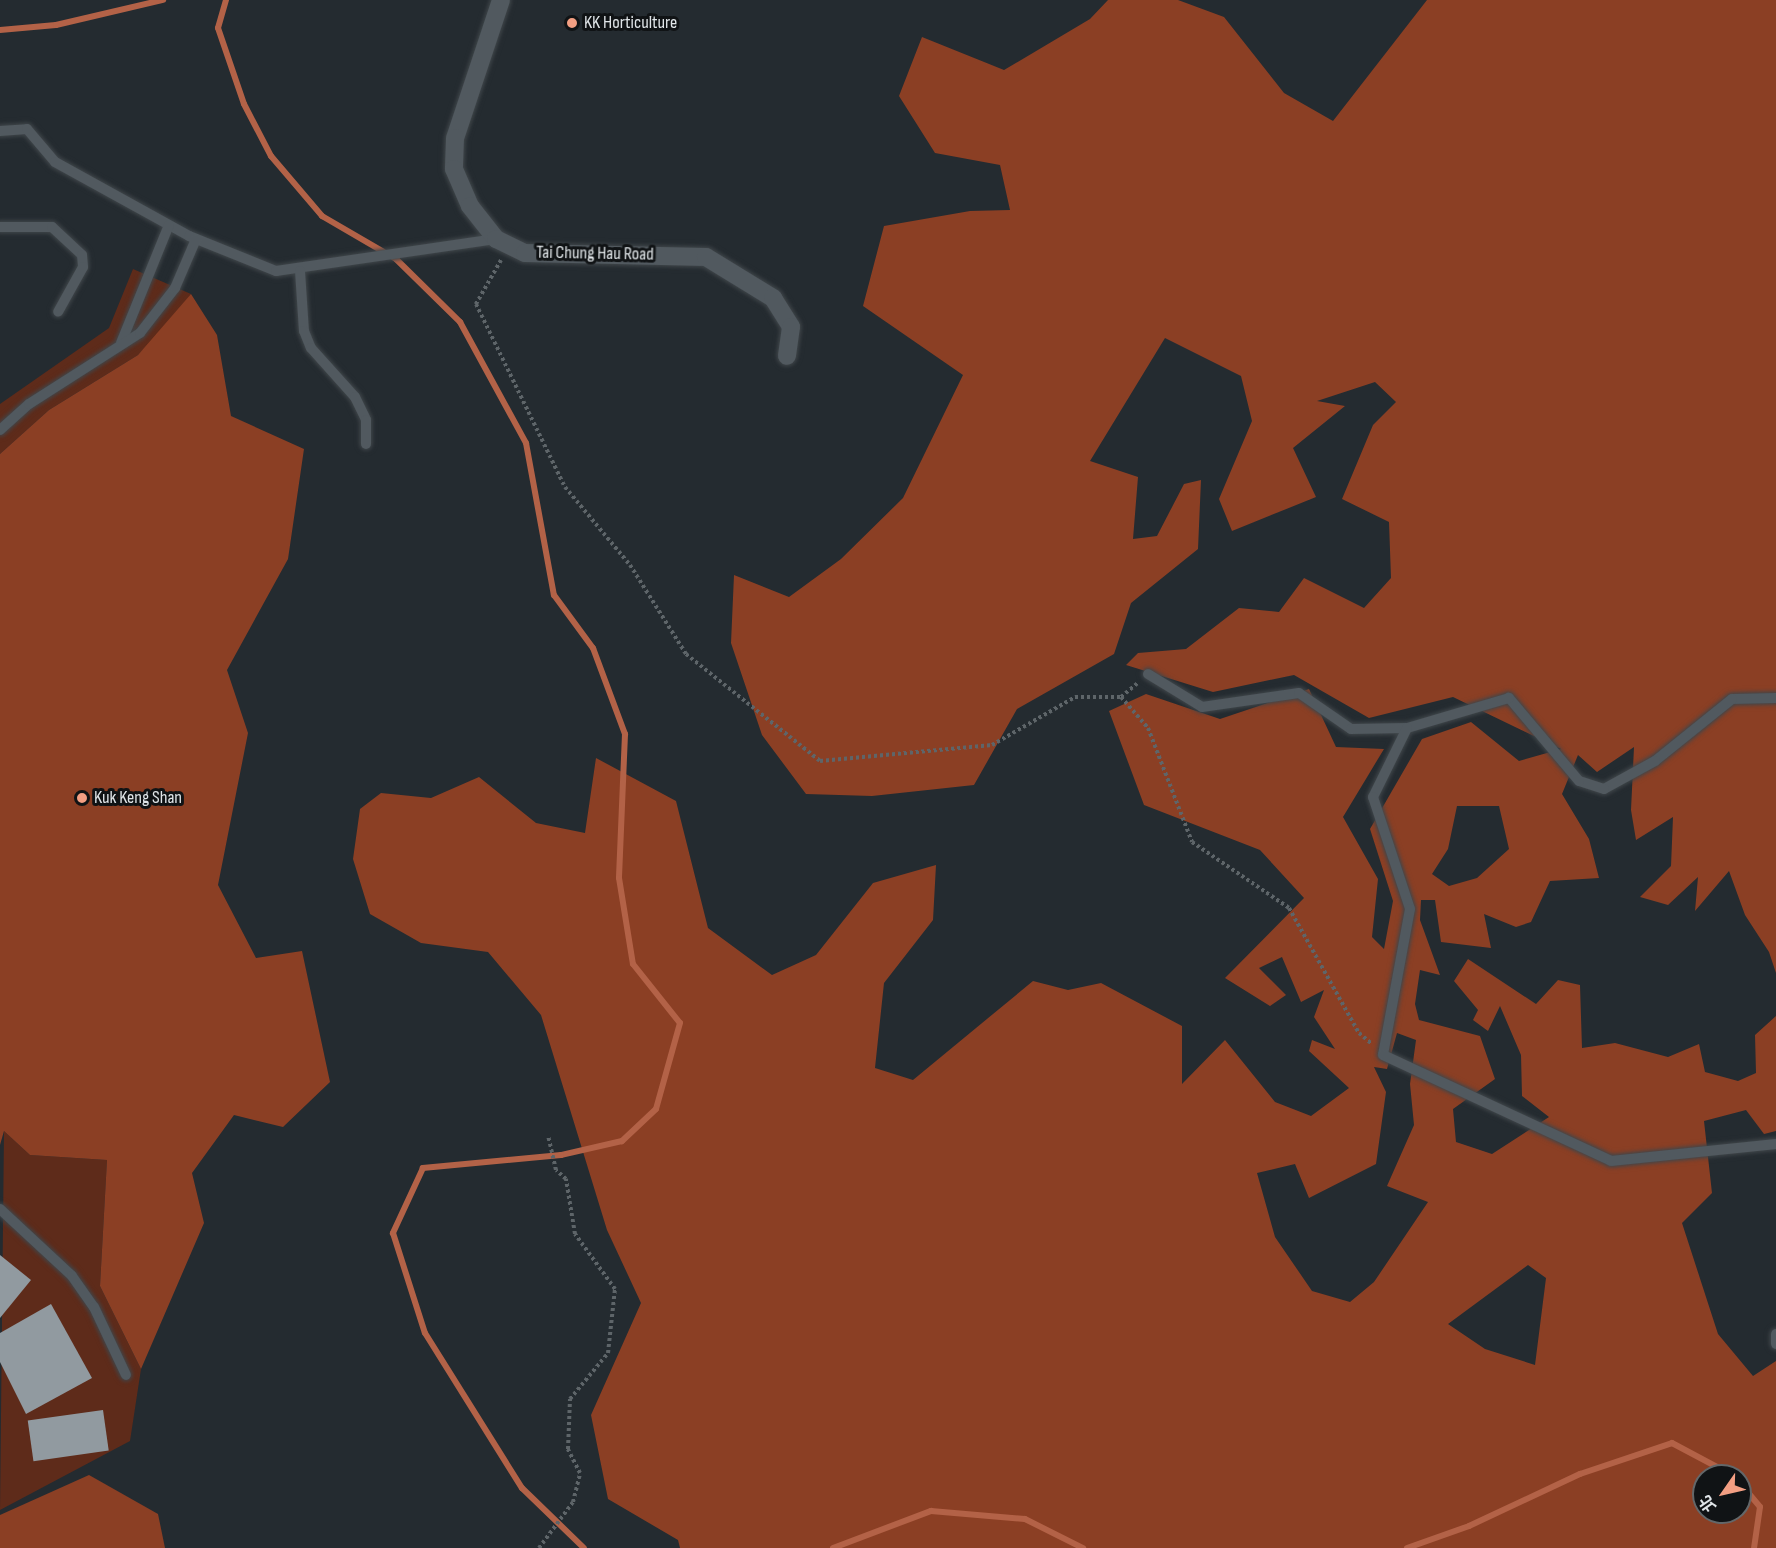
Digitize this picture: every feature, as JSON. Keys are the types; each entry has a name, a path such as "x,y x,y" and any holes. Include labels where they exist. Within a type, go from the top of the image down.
{"street":[{"path":"501,0 455,138 454,169 470,206 502,243"},
{"name":"Tai Chung Hau Road","path":"502,243 525,254 597,258 706,257 773,298 791,327 786,356"}],"lane":[{"path":"0,131 27,129 55,162 169,225 253,266 300,271 371,253 502,243"},
{"path":"108,355 129,332 169,225"},
{"path":"0,227 61,230 82,255 83,267 58,312"},
{"path":"0,430 36,399 140,333 165,304 196,239"},
{"path":"300,271 304,331 311,348 356,397 366,420 366,444"},
{"path":"1148,674 1202,707 1299,693 1351,729 1407,728 1509,698 1579,781 1604,789 1655,761 1732,699 1776,698"},
{"path":"1407,728 1373,797 1410,909 1383,1055 1611,1161 1776,1144"},
{"path":"0,1209 72,1276 94,1307 126,1375"},
{"path":"1776,1334 1776,1344"}],"path":[{"path":"502,243 476,304 565,487 630,565 686,654 820,761 992,745 1075,697 1121,696 1148,674"},
{"path":"1121,696 1148,728 1192,842 1289,908 1359,1033 1383,1055"},
{"path":"541,1546 573,1502 580,1473 568,1449 570,1400 608,1353 615,1289 575,1233 566,1179 556,1170 548,1136"}],"shaded area":[{"path":"1108,0 1178,0 1224,17 1284,93 1333,121 1427,0 1776,0 1776,973 1769,952 1745,915 1729,871 1695,911 1698,877 1668,905 1640,897 1671,866 1673,817 1636,840 1631,810 1634,747 1597,772 1578,755 1562,794 1589,839 1599,878 1550,881 1531,922 1516,927 1484,914 1491,948 1441,942 1435,900 1421,900 1420,920 1440,975 1420,970 1415,1004 1419,1020 1480,1036 1495,1079 1453,1109 1456,1142 1492,1154 1549,1117 1522,1096 1521,1055 1500,1006 1488,1031 1473,1020 1478,1010 1454,981 1468,959 1536,1004 1558,980 1580,985 1582,1048 1615,1043 1668,1057 1699,1044 1705,1072 1738,1081 1756,1073 1755,1035 1776,1016 1776,1131 1764,1134 1746,1110 1704,1121 1712,1193 1682,1223 1718,1334 1753,1376 1776,1361 1776,1548 680,1548 678,1540 608,1499 591,1415 641,1303 607,1230 541,1015 488,952 421,943 370,914 353,859 360,809 381,793 431,798 479,777 536,823 585,833 596,758 676,801 708,928 772,975 816,955 873,883 936,865 933,920 884,983 875,1068 913,1080 1033,981 1068,990 1101,983 1182,1026 1182,1084 1225,1040 1275,1102 1311,1116 1349,1088 1309,1051 1312,1040 1335,1049 1314,1017 1324,990 1301,1002 1282,957 1259,968 1286,995 1270,1006 1225,978 1304,898 1260,850 1144,805 1109,711 1146,694 1220,719 1309,689 1336,747 1384,749 1343,817 1378,879 1372,937 1384,949 1393,901 1370,829 1422,739 1471,722 1519,761 1561,749 1453,697 1369,718 1294,675 1213,692 1126,665 1138,653 1186,649 1239,608 1279,612 1304,578 1364,608 1391,578 1389,522 1342,499 1373,425 1396,402 1375,382 1317,401 1345,406 1293,448 1316,497 1232,531 1219,499 1252,421 1241,376 1165,338 1090,461 1138,477 1133,539 1157,536 1184,484 1201,480 1198,549 1131,603 1114,654 1017,709 974,785 872,796 806,794 762,735 731,643 734,575 789,597 841,559 903,498 963,375 863,306 884,226 970,211 1010,210 1000,165 935,153 899,96 922,37 1004,70 1090,19","holes":["1457,806 1499,806 1509,849 1477,878 1449,886 1432,874 1448,849","1397,1033 1416,1040 1410,1084 1414,1125 1387,1186 1428,1202 1374,1282 1350,1302 1312,1291 1275,1237 1257,1173 1295,1164 1309,1198 1376,1164 1386,1092 1374,1067 1387,1069","1528,1265 1546,1278 1535,1365 1485,1349 1448,1324"]},
{"path":"133,269 191,294 175,319 138,355 49,410 0,454 0,404 109,328"},
{"path":"191,294 217,335 231,416 304,449 288,559 227,670 248,733 218,885 256,958 302,951 330,1082 283,1127 234,1115 192,1173 204,1223 141,1369 100,1286 107,1160 30,1155 4,1131 0,1145 0,454 49,410 138,355"},
{"path":"4,1131 30,1155 107,1160 100,1286 141,1369 130,1441 0,1510"},
{"path":"89,1475 158,1514 165,1548 0,1548 0,1515"}],"building":[{"path":"0,1255 31,1280 0,1318"},
{"path":"51,1304 92,1378 26,1414 0,1362 0,1333"},
{"path":"103,1410 109,1451 33,1461 28,1421"}],"waterway":[{"path":"0,30 56,25 163,0"},
{"path":"226,0 218,28 244,104 271,156 322,216 396,259 460,322 526,443 554,595 593,648 625,734 619,878 633,964 680,1023 656,1109 622,1141 561,1155 423,1168 393,1233 425,1333 522,1488 584,1548"},
{"path":"1407,1548 1469,1526 1580,1474 1672,1443 1711,1464"},
{"path":"1752,1497 1760,1507 1754,1548"},
{"path":"833,1548 931,1511 1025,1519 1083,1548"}],"place":[{"name":"KK Horticulture","path":"572,23"},
{"name":"Kuk Keng Shan","path":"82,798"}]}
